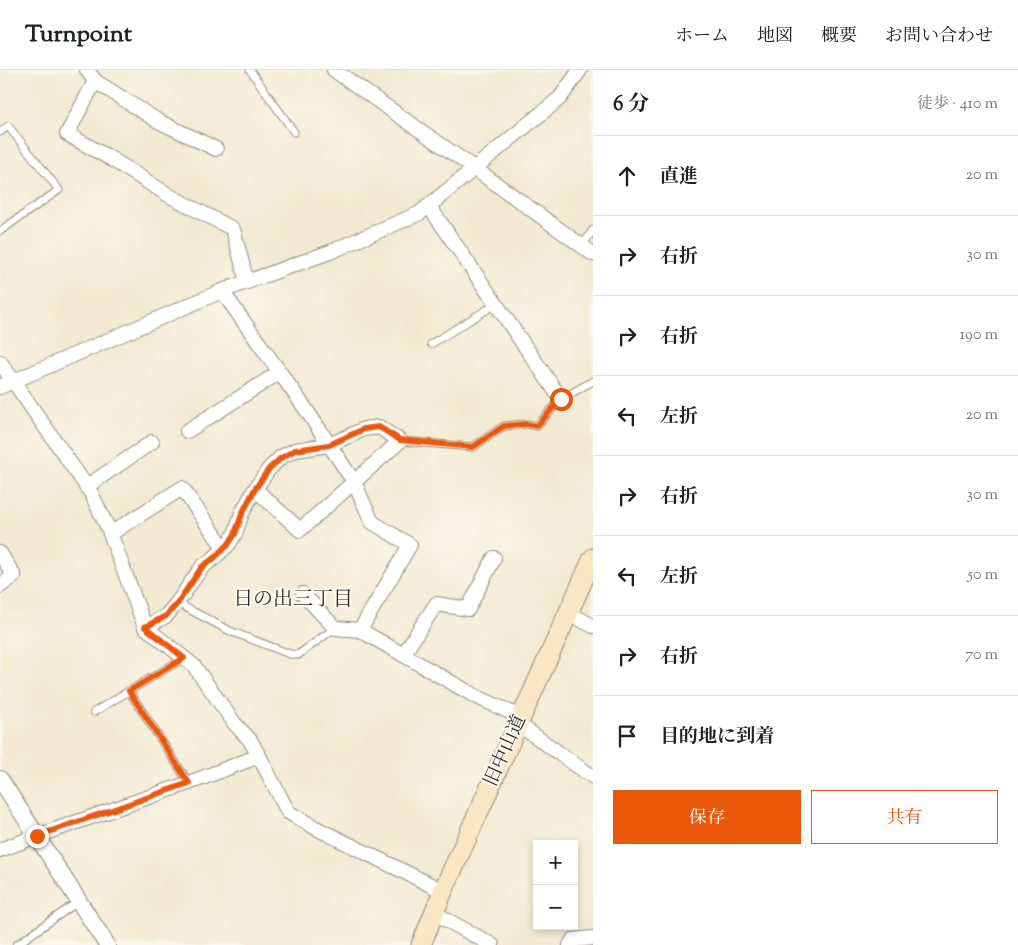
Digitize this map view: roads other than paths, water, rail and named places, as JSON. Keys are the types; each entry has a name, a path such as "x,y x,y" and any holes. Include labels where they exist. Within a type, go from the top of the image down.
{"main road":[{"name":"旧中山道","path":"421,945 593,558"}],"street":[{"path":"334,70 588,250"},
{"path":"6,384 222,291 330,252 420,213 560,98 580,70"},
{"path":"216,149 158,121 91,75 67,134 170,196 233,229 248,282"},
{"path":"429,206 561,399"},
{"path":"222,291 305,408 354,482 372,522 410,545 360,630"},
{"path":"0,362 6,384 49,432 91,494 110,534 145,627 194,666 235,724 250,740 288,812 314,827 444,890"},
{"path":"187,431 280,372"},
{"path":"145,627 166,616 177,604 202,567 224,548 235,534 242,514 255,489 269,469 281,458 295,450 329,445 364,429 379,427 400,440 300,530 255,489"},
{"path":"86,487 152,442"},
{"path":"110,534 182,488 224,548"},
{"path":"0,553 14,576 0,586"},
{"path":"403,655 436,604 468,608 494,558"},
{"path":"303,594 336,628 360,630 520,721 593,777"},
{"path":"568,613 593,626"},
{"path":"0,850 259,756"},
{"path":"0,779 108,945"},
{"path":"434,913 492,945"},
{"path":"570,945 573,940 593,938"}],"lane":[{"path":"250,70 294,132"},
{"path":"0,132 8,126 59,190 0,231"},
{"path":"588,250 593,230"},
{"path":"431,344 496,304"},
{"path":"400,440 473,447 504,426 527,424 537,426 561,399 593,381"},
{"path":"177,604 230,631 290,654 298,655 336,628"},
{"path":"94,712 184,658"},
{"path":"129,691 189,783"},
{"path":"16,945 79,901"}],"district":[{"name":"日の出三丁目","path":"293,600"}]}
